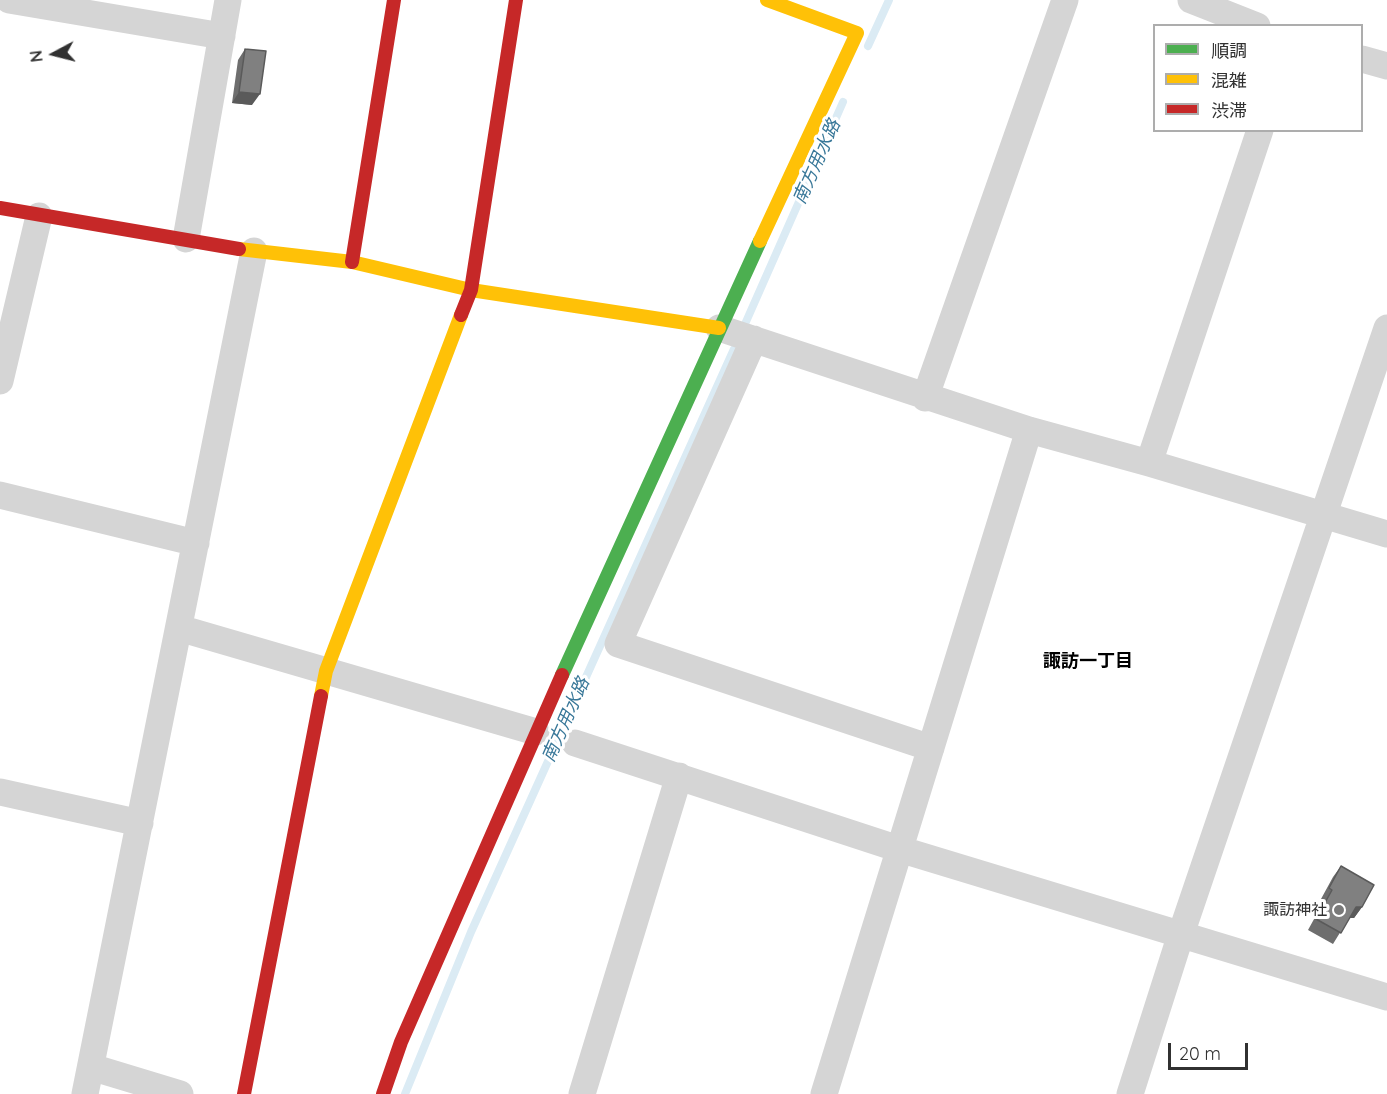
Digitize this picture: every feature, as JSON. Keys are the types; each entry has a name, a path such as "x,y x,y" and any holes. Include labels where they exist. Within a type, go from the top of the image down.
{"street":[{"path":"9,0 222,36"},
{"path":"186,238 228,0"},
{"path":"352,262 394,0"},
{"path":"244,1094 326,671 471,290 516,0"},
{"path":"383,1094 401,1042 536,732 719,328 858,33 767,0"},
{"path":"926,398 1065,0"},
{"path":"1191,0 1221,5 1254,24"},
{"path":"1363,59 1387,66"},
{"path":"1149,463 1259,132"},
{"path":"0,208 186,238 254,252 352,262 471,290 719,328 1029,430 1387,534"},
{"path":"0,381 39,216"},
{"path":"85,1094 254,252"},
{"path":"1130,1094 1181,934 1387,328"},
{"path":"754,339 618,644 931,748"},
{"path":"824,1094 1029,430"},
{"path":"0,495 196,543"},
{"path":"179,628 536,732"},
{"path":"575,743 899,849 1387,997"},
{"path":"582,1094 679,776"},
{"path":"0,792 140,823"},
{"path":"91,1067 180,1094"}],"building":[{"path":"245,49 266,51 260,94 239,92"},
{"name":"諏訪神社","path":"1341,866 1374,885 1362,907 1356,907 1341,933 1316,919 1332,890 1329,888"}],"waterway":[{"name":"南方用水路","path":"868,46 889,0"},
{"name":"南方用水路","path":"745,324 843,102"},
{"name":"南方用水路","path":"405,1094 471,932 734,349"}],"traffic: fast":[{"path":"562,675 760,241"}],"traffic: slow":[{"path":"760,241 857,33 767,0"},
{"path":"239,249 352,262 471,290 719,328"},
{"path":"321,696 326,671 461,315"}],"traffic: jam":[{"path":"352,262 394,0"},
{"path":"461,315 471,290 516,0"},
{"path":"0,208 239,249"},
{"path":"383,1094 401,1042 562,675"},
{"path":"244,1094 321,696"}],"place":[{"name":"諏訪神社","path":"1339,910"}],"district":[{"name":"諏訪一丁目","path":"1088,662"}]}
